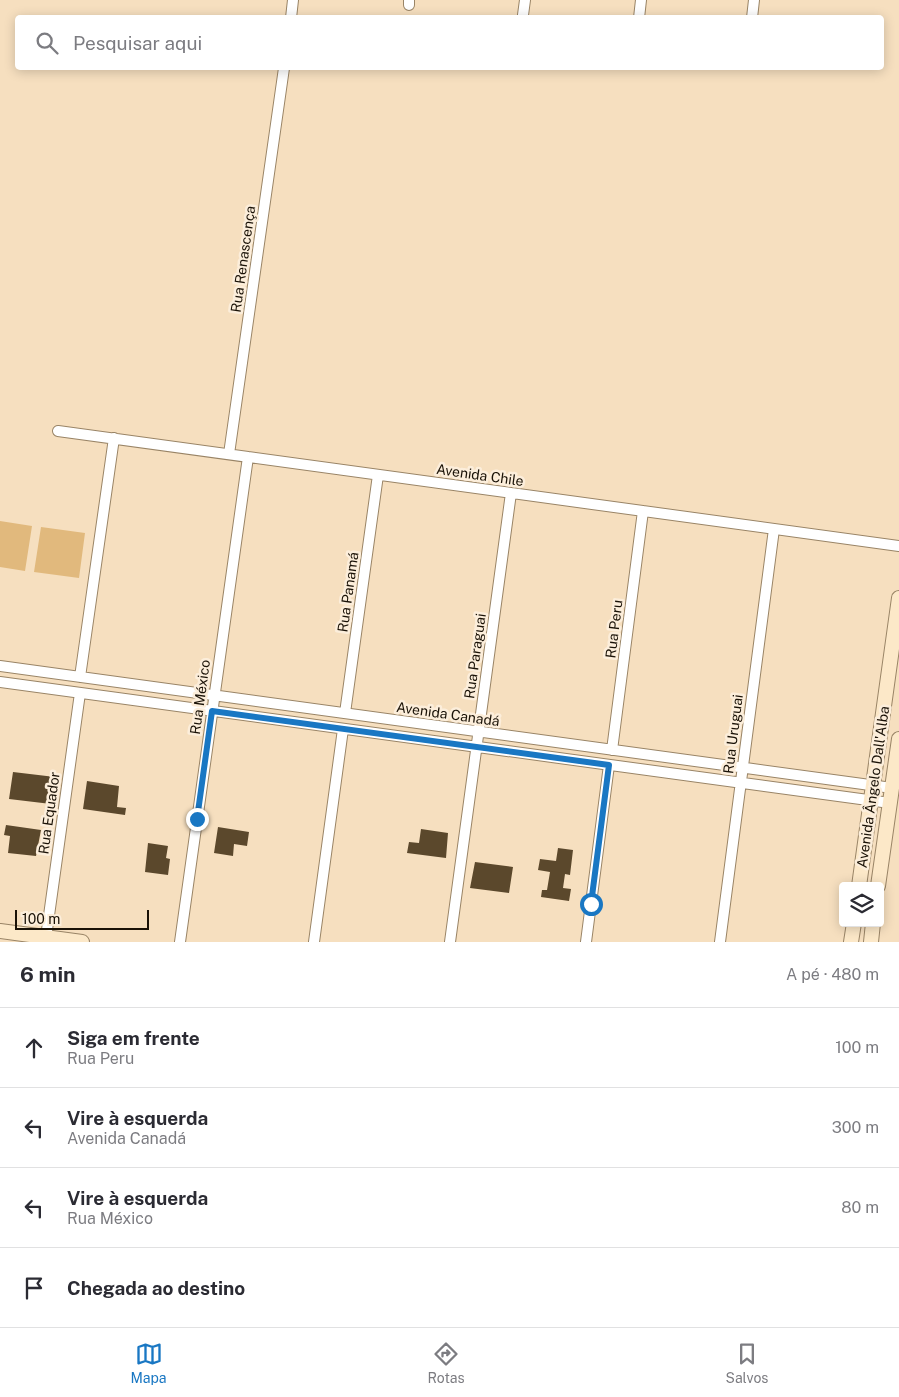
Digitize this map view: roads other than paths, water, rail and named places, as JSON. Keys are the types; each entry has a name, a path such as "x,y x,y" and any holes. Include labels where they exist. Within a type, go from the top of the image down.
{"main road":[{"name":"Avenida Ângelo Dall'Alba","path":"860,882 899,598"},
{"name":"Avenida Ângelo Dall'Alba","path":"879,882 899,739"},
{"path":"851,942 853,927"},
{"path":"871,942 873,927"},
{"path":"0,931 82,942"}],"street":[{"path":"292,15 294,0"},
{"path":"523,15 525,0"},
{"path":"639,15 641,0"},
{"path":"752,15 754,0"},
{"name":"Rua Renascença","path":"229,454 284,70"},
{"name":"Avenida Chile","path":"58,431 899,546"},
{"path":"80,677 114,438"},
{"name":"Rua México","path":"180,942 248,457"},
{"name":"Rua Panamá","path":"345,713 378,475"},
{"name":"Rua Paraguai","path":"450,942 511,493"},
{"name":"Rua Peru","path":"612,750 643,511"},
{"name":"Rua Uruguai","path":"720,942 774,529"},
{"name":"Avenida Canadá","path":"0,666 892,788"},
{"name":"Avenida Canadá","path":"0,682 890,803"},
{"name":"Rua Equador","path":"46,937 80,693"},
{"path":"314,942 343,729"},
{"path":"586,942 609,765"}]}
